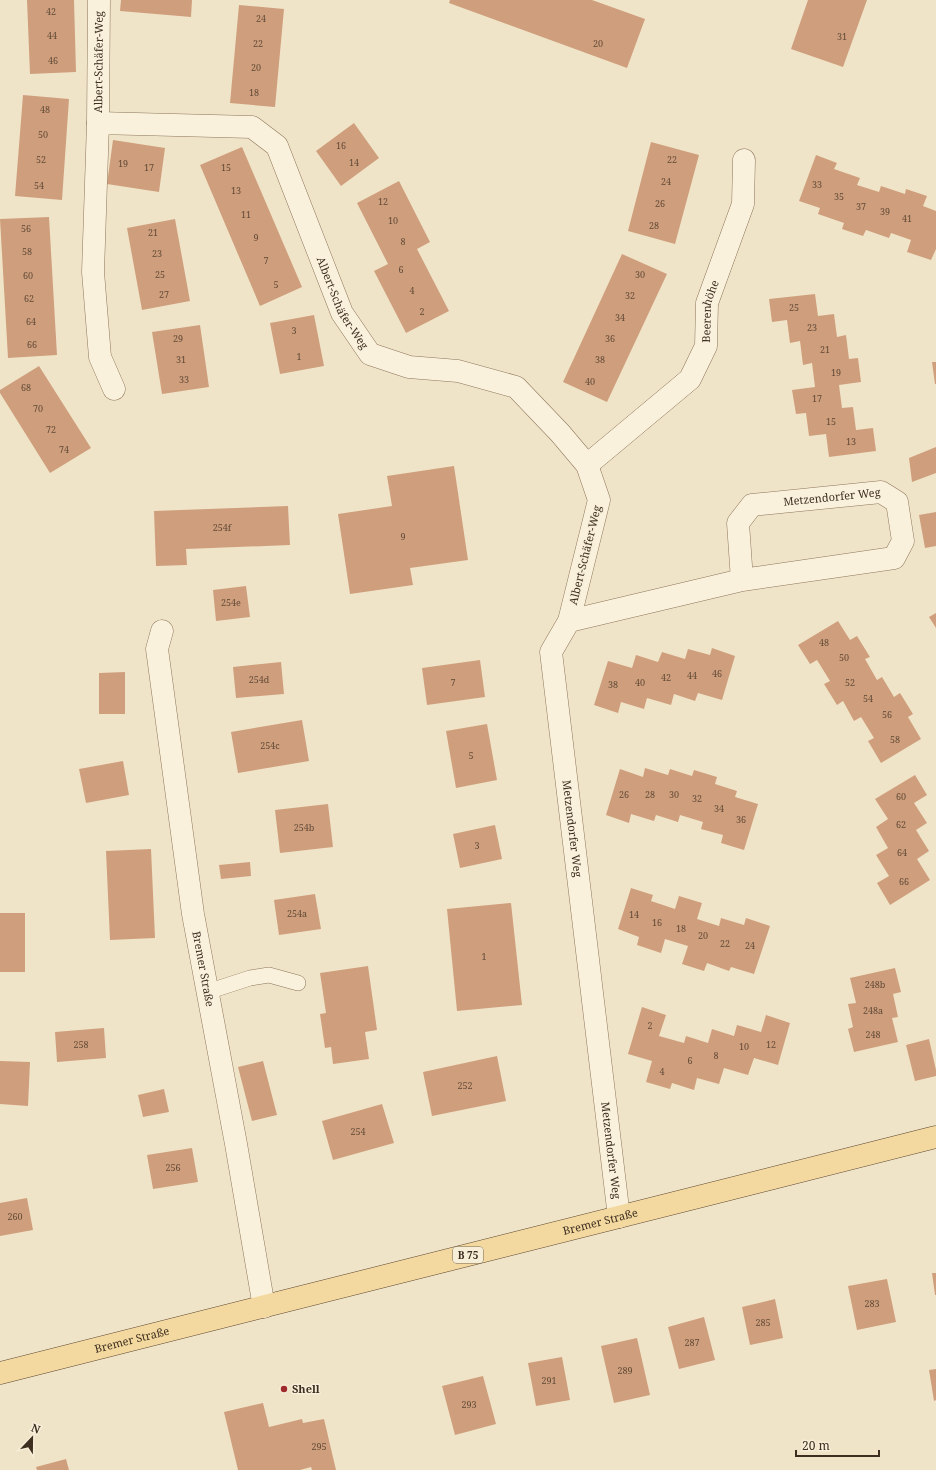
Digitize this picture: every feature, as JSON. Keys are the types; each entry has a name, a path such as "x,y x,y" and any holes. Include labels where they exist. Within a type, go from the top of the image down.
{"main road":[{"name":"Bremer Straße","path":"0,1373 936,1137"}],"street":[{"name":"Albert-Schäfer-Weg","path":"99,0 98,123 93,272 100,357 114,389"},
{"name":"Albert-Schäfer-Weg","path":"98,123 252,127 277,146 342,313 370,354 409,367 458,371 516,387 560,433 587,465 599,500 569,621"},
{"name":"Beerenhöhe","path":"587,465 690,379 706,346 707,303 743,204 744,160"},
{"name":"Metzendorfer Weg","path":"619,1217 551,652 569,621 742,580 894,558 903,541 897,502 882,492 752,505 738,523 742,580"},
{"name":"Bremer Straße","path":"162,630 157,649 193,914 236,1144 264,1307"}],"lane":[{"path":"207,992 250,978 269,975 298,983"}],"building":[{"path":"27,0 74,0 76,72 30,74"},
{"path":"121,0 192,0 191,17 120,11"},
{"path":"450,0 592,0 645,19 627,68 449,3"},
{"path":"808,0 867,0 843,67 791,49"},
{"path":"239,5 284,9 275,107 230,103"},
{"path":"23,95 69,99 62,200 15,196"},
{"path":"354,123 379,158 341,186 316,151"},
{"path":"113,140 165,148 159,192 107,184"},
{"path":"651,142 699,155 675,244 628,231"},
{"path":"242,147 302,287 260,306 200,165"},
{"path":"816,155 837,163 834,169 860,178 857,185 879,192 881,186 905,194 906,189 927,196 923,206 936,211 936,249 931,260 907,252 911,240 891,233 889,238 866,230 863,236 842,229 844,223 818,214 820,208 799,201"},
{"path":"399,181 430,242 417,249 449,311 406,333 374,271 388,264 357,203"},
{"path":"49,217 57,355 8,358 0,219"},
{"path":"175,219 190,301 142,310 127,228"},
{"path":"622,254 667,274 607,402 563,382"},
{"path":"815,294 818,316 834,314 837,337 846,335 849,359 858,358 861,382 839,385 842,408 853,407 856,430 873,428 876,451 829,457 826,434 809,436 806,413 796,414 792,390 815,387 812,363 803,365 800,341 790,343 787,320 772,322 769,299"},
{"path":"314,315 324,366 280,374 270,323"},
{"path":"200,325 209,387 162,394 152,332"},
{"path":"932,362 936,362 936,384 935,384"},
{"path":"39,366 91,448 50,473 0,393 0,390"},
{"path":"936,447 936,473 912,482 909,458"},
{"path":"454,466 468,560 410,568 413,585 350,594 338,514 392,506 387,476"},
{"path":"288,506 290,545 186,549 187,565 156,566 154,511"},
{"path":"936,512 936,546 925,548 919,515"},
{"path":"246,586 250,617 216,621 213,590"},
{"path":"936,613 936,628 929,617"},
{"path":"838,621 850,640 857,636 870,657 865,659 877,680 882,677 894,697 900,693 913,714 908,717 921,739 881,763 868,741 874,738 861,717 854,721 843,701 837,705 824,684 830,681 817,660 810,664 798,645"},
{"path":"712,648 735,656 722,700 698,693 695,701 674,694 671,705 647,698 644,709 621,702 618,713 594,705 608,661 632,668 636,655 658,662 662,652 685,659 688,649 710,655"},
{"path":"480,660 485,697 427,705 422,668"},
{"path":"281,662 284,694 236,698 233,667"},
{"path":"125,672 125,714 99,714 99,673"},
{"path":"302,720 309,761 238,773 231,732"},
{"path":"487,724 497,780 456,788 446,731"},
{"path":"123,761 129,795 86,803 79,769"},
{"path":"645,768 668,775 670,769 692,776 694,770 717,777 715,784 737,791 735,797 758,804 744,850 721,843 723,835 701,829 703,822 680,815 678,822 656,815 654,821 631,814 629,823 606,815 620,769 643,777"},
{"path":"915,775 927,795 914,803 927,823 916,830 929,851 917,859 930,880 890,905 877,883 889,876 876,855 888,848 876,827 888,819 875,799"},
{"path":"328,804 333,847 280,853 275,810"},
{"path":"495,825 502,859 460,868 453,834"},
{"path":"151,849 155,938 110,940 106,851"},
{"path":"250,862 251,876 221,879 219,865"},
{"path":"631,888 653,895 651,901 675,909 679,896 702,903 697,919 719,926 721,918 744,925 746,918 770,926 754,974 731,967 729,971 707,963 704,971 682,964 688,946 665,939 661,953 637,945 639,937 618,929"},
{"path":"315,894 321,929 279,935 274,900"},
{"path":"511,903 522,1005 457,1011 447,909"},
{"path":"0,913 25,913 25,972 0,972"},
{"path":"368,966 377,1030 365,1032 369,1059 333,1064 331,1047 325,1048 320,1014 326,1013 320,973"},
{"path":"895,968 901,992 893,994 898,1017 892,1018 898,1042 854,1052 848,1029 853,1027 848,1004 856,1003 850,978"},
{"path":"642,1007 666,1015 659,1036 684,1043 686,1036 708,1043 712,1029 734,1036 737,1025 761,1032 766,1015 790,1023 778,1065 754,1058 748,1075 724,1068 719,1084 697,1078 694,1090 672,1083 670,1089 646,1082 652,1061 628,1054"},
{"path":"104,1028 106,1058 57,1062 55,1032"},
{"path":"929,1039 936,1076 915,1081 906,1045"},
{"path":"497,1056 506,1101 432,1116 423,1072"},
{"path":"0,1061 30,1062 28,1106 0,1104"},
{"path":"263,1061 277,1115 252,1121 238,1067"},
{"path":"164,1089 169,1112 143,1117 138,1095"},
{"path":"382,1104 394,1143 333,1160 322,1121"},
{"path":"192,1148 198,1182 153,1189 147,1155"},
{"path":"27,1198 33,1230 0,1236 0,1203"},
{"path":"932,1273 936,1273 936,1295 935,1295"},
{"path":"887,1279 896,1322 857,1330 848,1286"},
{"path":"775,1299 783,1338 750,1345 742,1307"},
{"path":"704,1317 715,1360 679,1369 668,1327"},
{"path":"637,1338 650,1395 614,1403 601,1346"},
{"path":"562,1357 570,1400 536,1406 528,1363"},
{"path":"936,1369 936,1400 934,1401 929,1370"},
{"path":"483,1376 496,1424 455,1435 442,1386"},
{"path":"263,1403 269,1427 302,1419 303,1423 324,1419 336,1470 312,1470 311,1467 300,1470 238,1470 224,1412"},
{"path":"66,1459 69,1470 37,1470 36,1467"}],"place":[{"name":"Shell","path":"284,1389"}]}
